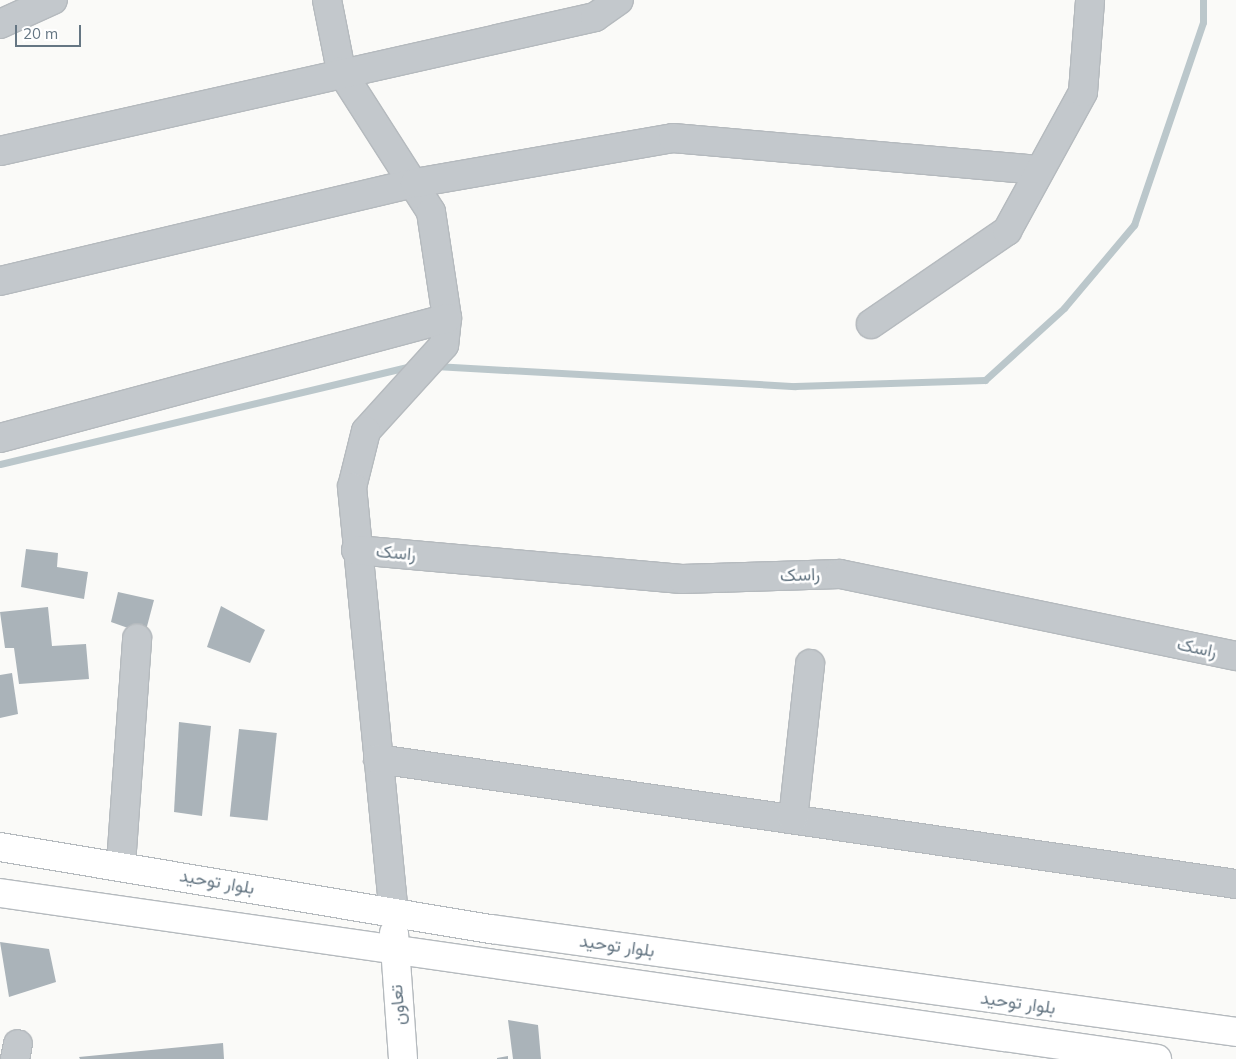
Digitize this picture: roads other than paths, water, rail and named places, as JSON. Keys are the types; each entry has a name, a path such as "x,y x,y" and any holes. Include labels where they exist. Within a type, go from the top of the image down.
{"main road":[{"name":"بلوار توحید","path":"0,847 121,864 394,914 996,1000 1236,1032"},
{"name":"بلوار توحید","path":"0,893 394,951 991,1033 1157,1059"},
{"name":"تعاون","path":"394,914 394,951 403,1059"},
{"path":"991,1033 996,1000"}],"street":[{"path":"0,24 53,0"},
{"path":"327,0 341,71 415,182 431,212 448,318 444,345 366,432 352,487 356,550 394,914"},
{"path":"0,151 341,71 595,17 619,0"},
{"path":"871,324 1007,231 1083,92 1090,0"},
{"path":"0,281 415,182 673,138 1039,170"},
{"path":"0,438 448,318"},
{"name":"راسک","path":"356,550 682,578 840,574 1236,656"},
{"path":"121,864 137,639"},
{"path":"793,819 810,664"},
{"path":"378,759 1236,884"}],"waterway":[{"path":"435,366 795,386 985,380 1064,308 1134,225 1203,22 1203,0"},
{"path":"0,464 412,366"}]}
